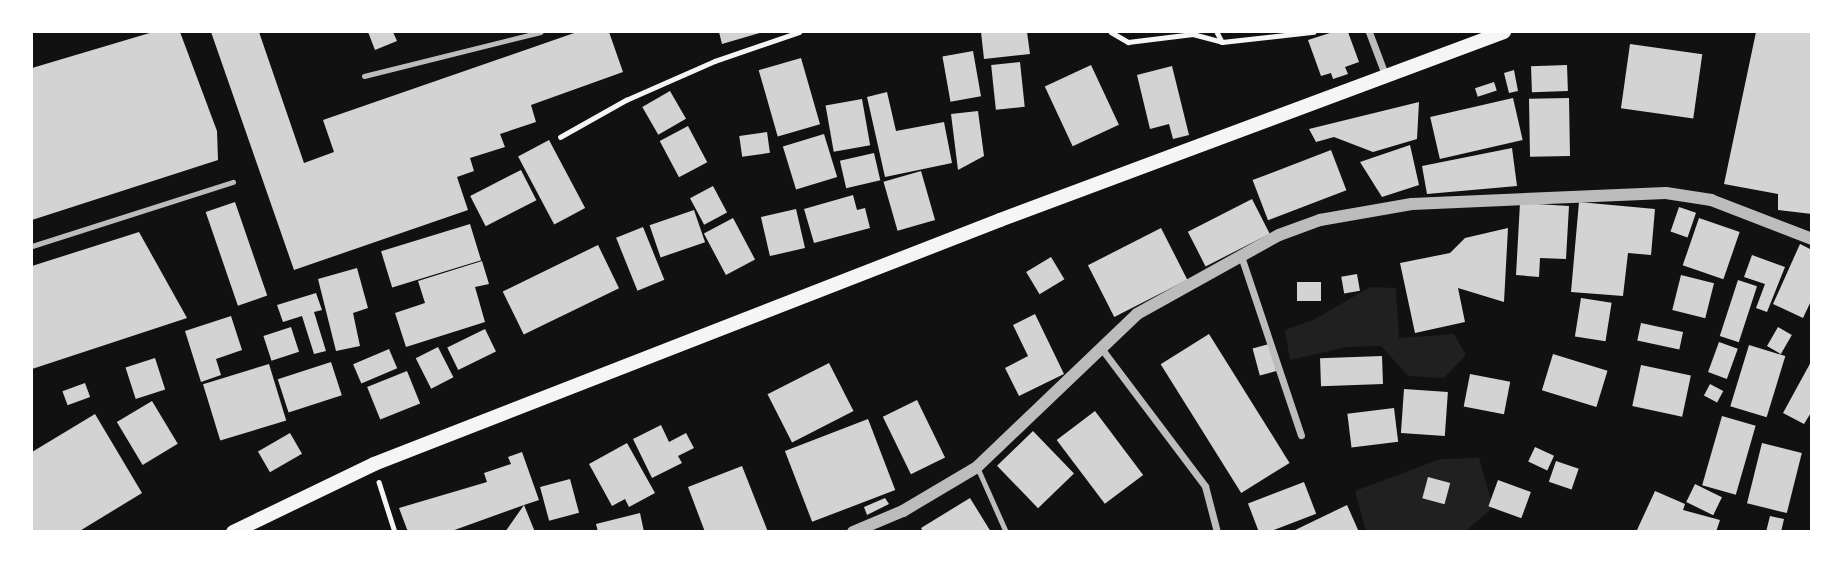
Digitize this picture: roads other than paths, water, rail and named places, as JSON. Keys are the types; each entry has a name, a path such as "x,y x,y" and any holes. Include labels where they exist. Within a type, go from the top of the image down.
{"main road":[{"path":"233,531 373,464 1000,220 1387,78 1504,32"}],"street":[{"path":"1369,32 1387,78"},
{"path":"853,531 903,510 977,467 1099,345 1175,290 1289,232 1364,210 1613,193 1666,193 1711,200 1811,239"},
{"path":"1241,255 1301,435"},
{"path":"1099,345 1205,486 1217,531"}],"lane":[{"path":"365,76 541,32"},
{"path":"32,246 233,182"},
{"path":"977,467 1006,531"}]}
